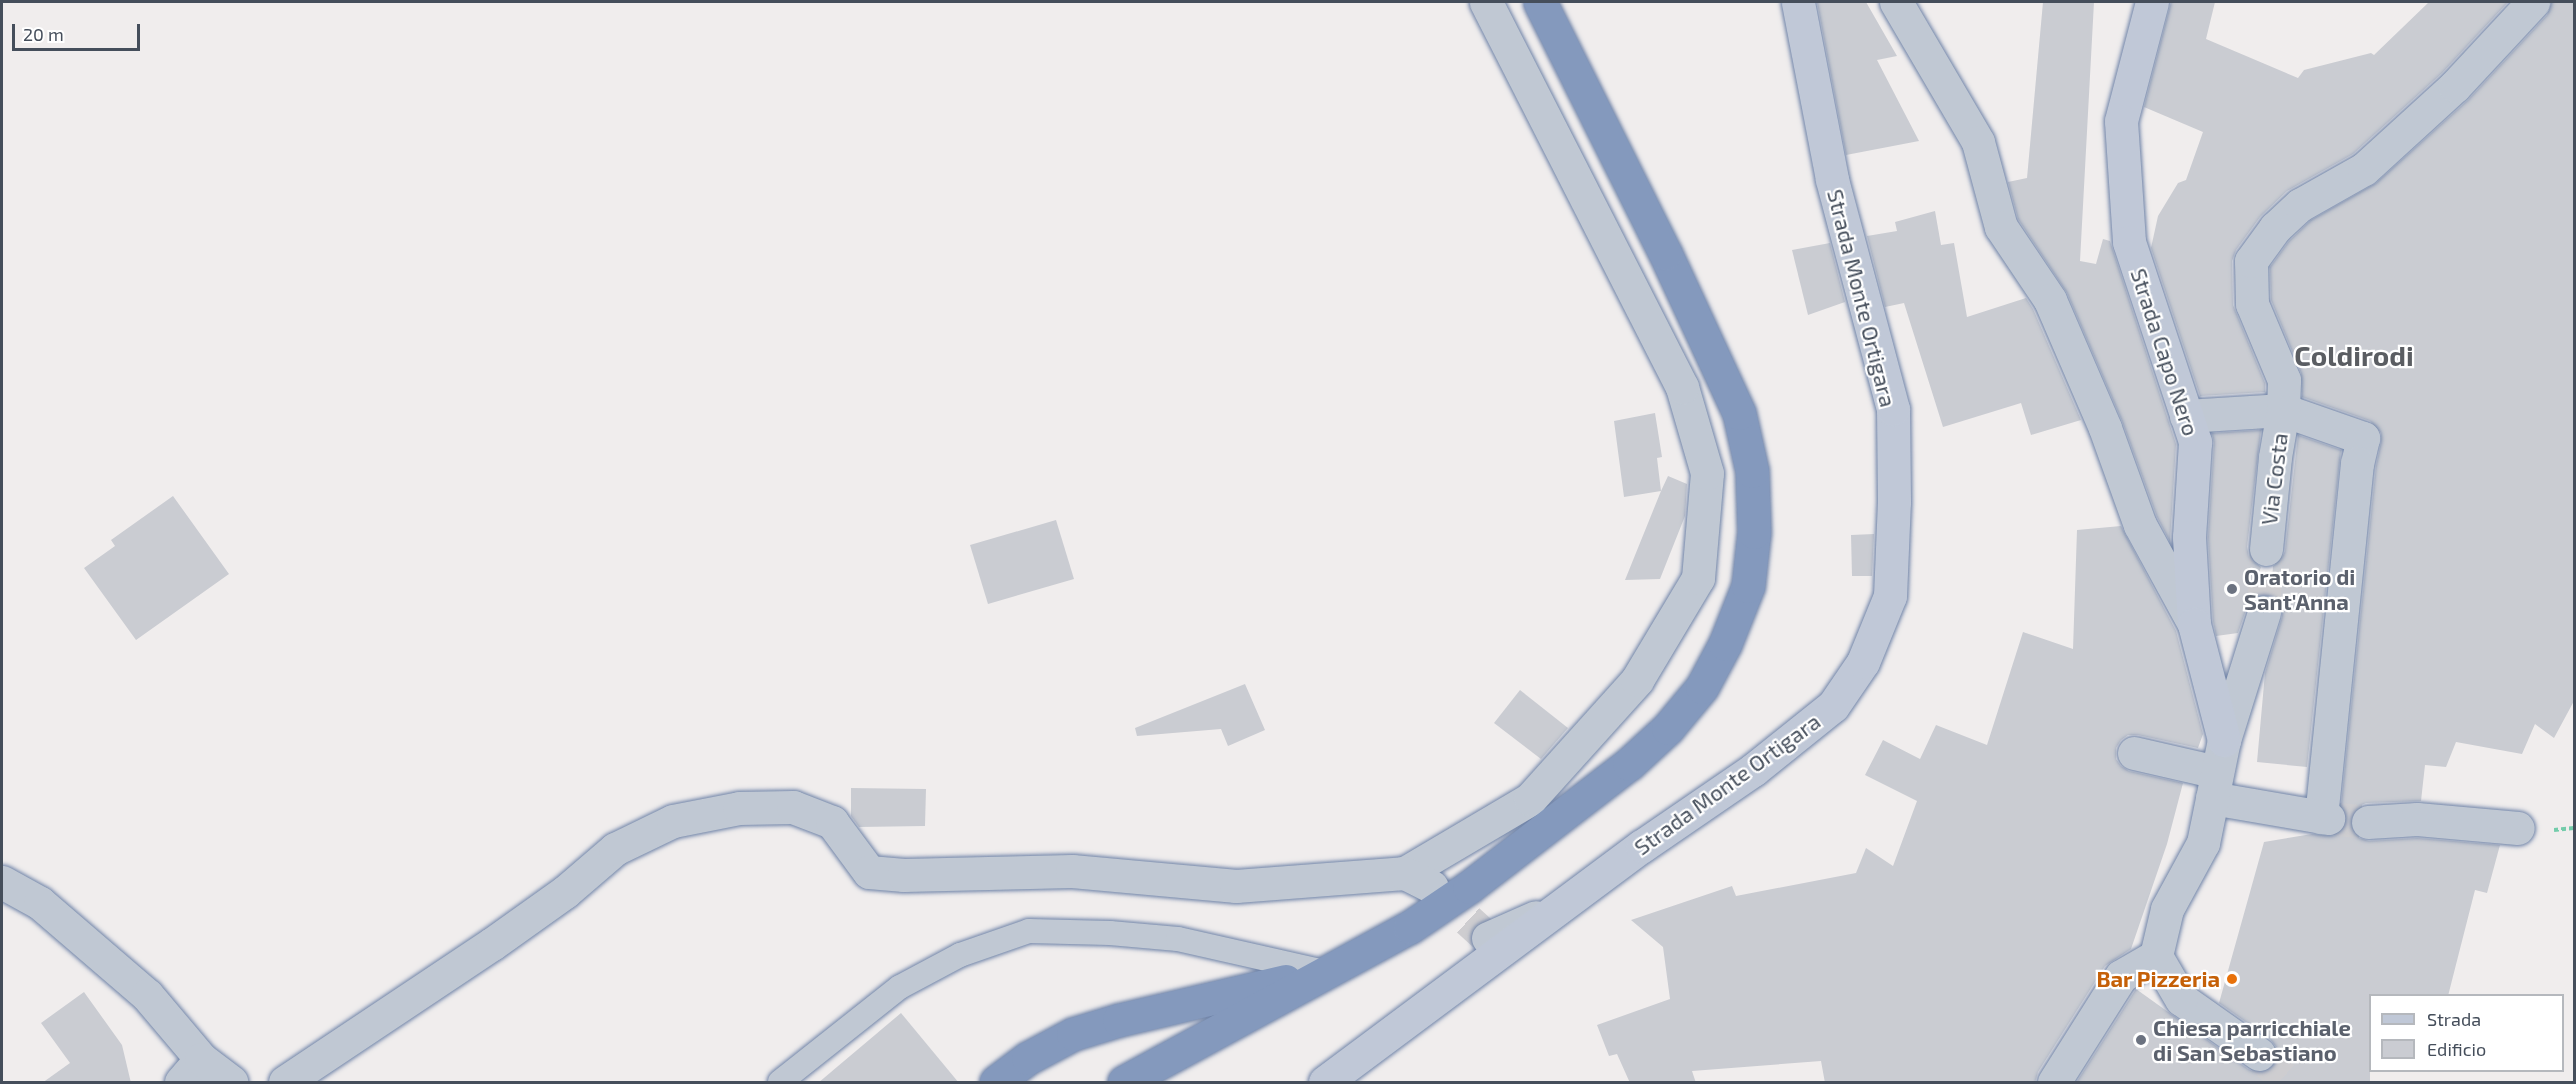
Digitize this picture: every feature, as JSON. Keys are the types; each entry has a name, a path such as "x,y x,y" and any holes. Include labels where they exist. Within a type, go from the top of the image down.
{"highway":[{"path":"1124,1083 1410,927 1469,887 1629,764 1668,728 1702,687 1725,644 1748,586 1754,532 1752,471 1739,413 1665,253 1540,2"},
{"path":"996,1083 1028,1058 1073,1034 1119,1020 1325,972"}],"main road":[{"name":"Strada Monte Ortigara","path":"1324,1083 1642,846 1753,770 1833,706 1863,662 1890,596 1894,502 1893,409 1832,179 1798,2"},
{"name":"Strada Capo Nero","path":"2152,2 2121,121 2129,242 2195,442 2189,537 2194,624 2224,740"}],"street":[{"path":"285,1083 376,1024 565,892 615,849 673,821 739,808 793,807 832,822 869,872 904,875 1072,871 1236,886 1418,880 1530,799 1637,680 1698,578 1707,473 1682,387 1486,2"},
{"path":"1896,2 1978,142 2001,227 2049,300 2105,428 2140,525 2194,624"},
{"name":"Via Costa","path":"2266,549 2275,457 2283,410 2284,380 2252,304 2251,261 2275,228 2300,204 2364,169 2455,86 2533,2"},
{"path":"2134,753 2215,785 2324,818 2357,463 2363,438 2283,410 2186,416"},
{"path":"2259,1054 2181,999 2156,957 2167,909 2203,843 2224,740 2264,612"},
{"path":"2368,822 2417,819 2518,828"},
{"path":"2,882 40,903 147,995 191,1071 231,1083"},
{"path":"1488,938 1560,907"},
{"path":"2054,1083 2121,976 2156,957"}],"lane":[{"path":"780,1083 900,987 960,955 1029,931 1110,933 1178,939 1325,972"}],"building":[{"path":"1817,2 1866,2 1897,56 1877,60 1919,141 1846,155"},
{"path":"2043,2 2094,2 2080,261 2096,264 2103,239 2110,241 2176,444 2170,542 2157,517 2122,421 2067,293 2018,219 2008,182 2027,178"},
{"path":"2171,2 2215,2 2206,39 2298,78 2304,70 2371,53 2374,55 2429,2 2508,2 2442,73 2353,154 2287,191 2260,217 2236,250 2232,261 2233,305 2265,383 2265,392 2200,396 2151,248 2158,216 2178,183 2186,180 2203,132 2144,107"},
{"path":"2551,2 2574,2 2574,701 2554,738 2535,724 2522,754 2456,742 2446,767 2425,765 2421,801 2366,803 2357,807 2351,814 2349,823 2353,833 2369,841 2417,838 2500,845 2487,893 2475,890 2449,994 2369,994 2370,1083 2076,1083 2136,989 2248,1069 2257,1073 2266,1071 2275,1064 2278,1055 2270,1039 2219,1003 2264,842 2312,834 2334,836 2342,830 2346,822 2346,812 2341,805 2381,433 2370,421 2302,397 2301,373 2271,300 2270,267 2289,241 2311,220 2376,183 2468,100 2547,15"},
{"path":"1935,211 1941,245 1954,243 1967,317 2026,298 2033,309 2081,420 2031,435 2021,403 1943,427 1904,303 1885,307 1867,236 1897,231 1895,222"},
{"path":"1830,243 1845,302 1808,315 1792,250"},
{"path":"1655,413 1662,457 1657,458 1661,491 1624,497 1614,421"},
{"path":"2261,430 2247,547 2249,557 2261,567 2238,633 2216,636 2208,537 2214,443 2212,433"},
{"path":"2298,435 2341,450 2307,767 2257,762 2265,673 2282,617 2282,607 2271,595 2273,566 2281,560 2285,551"},
{"path":"1668,476 1687,484 1685,516 1660,579 1625,580"},
{"path":"173,496 229,574 136,640 84,568 115,546 111,540"},
{"path":"1056,520 1074,579 988,604 970,545"},
{"path":"2121,526 2176,631 2203,734 2198,748 2138,735 2128,735 2116,748 2116,759 2129,771 2183,783 2167,844 2131,949 2105,966 2038,1072 2035,1083 1825,1083 1821,1061 1692,1071 1696,1083 1630,1083 1617,1054 1609,1056 1597,1025 1670,999 1663,947 1631,920 1732,886 1736,896 1856,873 1866,848 1893,866 1917,801 1865,775 1883,740 1920,759 1936,725 1987,745 2023,632 2073,649 2077,530"},
{"path":"1874,534 1872,576 1852,576 1851,535"},
{"path":"1245,684 1265,730 1228,746 1221,729 1137,736 1135,728"},
{"path":"1520,690 1568,728 1541,759 1494,723"},
{"path":"851,788 926,789 925,826 859,827 851,816"},
{"path":"84,992 122,1045 131,1083 42,1083 70,1063 41,1023"},
{"path":"901,1013 959,1083 818,1083"}],"tunnel":[{"path":"2264,612 2266,549"},
{"path":"2328,818 2368,822"},
{"path":"1432,887 1488,938"},
{"path":"2259,1054 2288,1082"}],"place":[{"name":"Oratorio di Sant'Anna","path":"2232,589"},
{"name":"Bar Pizzeria","path":"2232,979"},
{"name":"Chiesa parricchiale di San Sebastiano","path":"2141,1040"}],"district":[{"name":"Coldirodi","path":"2354,355"}]}
